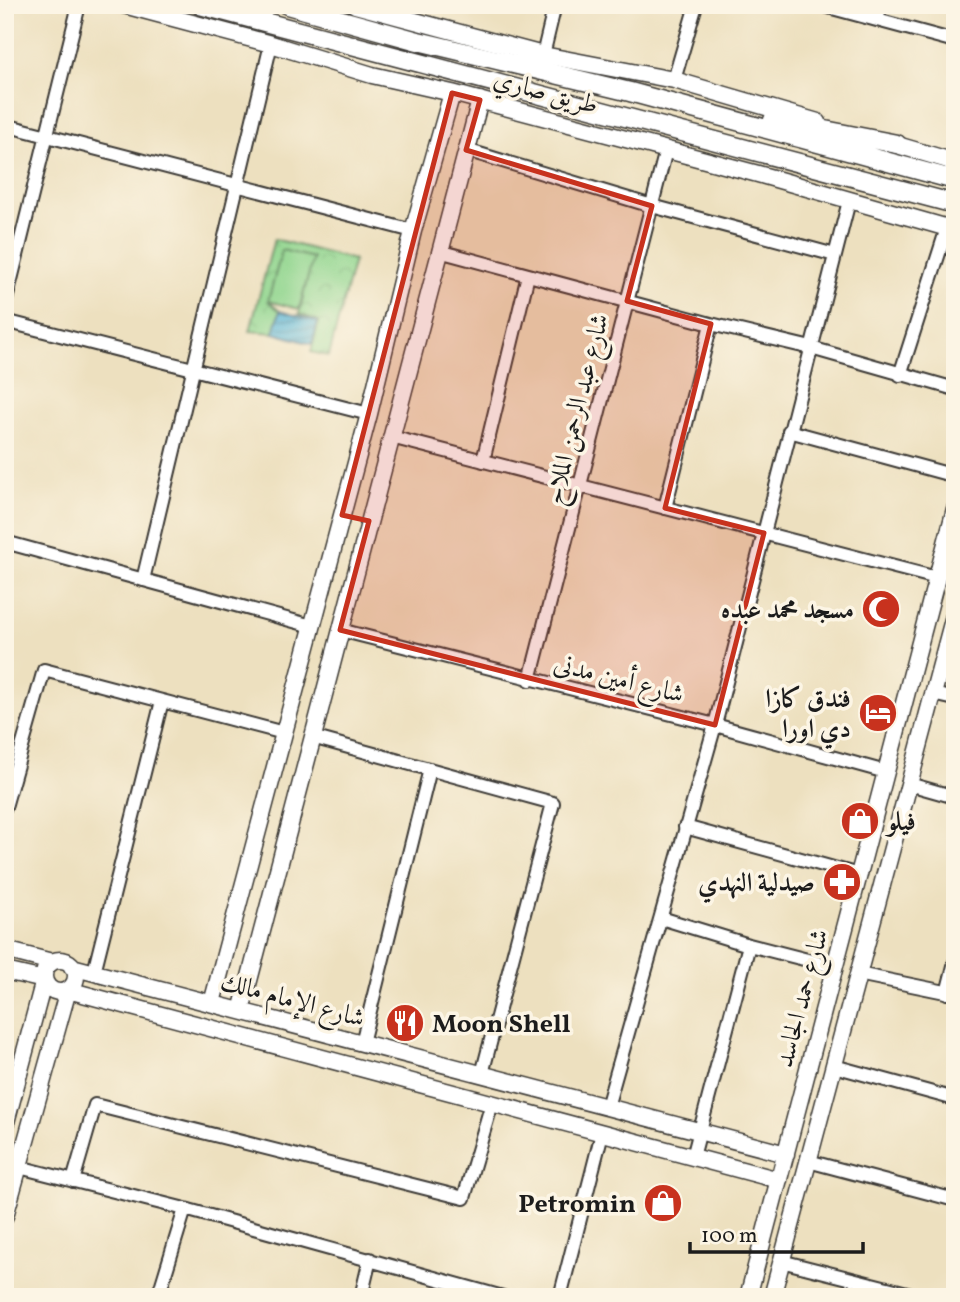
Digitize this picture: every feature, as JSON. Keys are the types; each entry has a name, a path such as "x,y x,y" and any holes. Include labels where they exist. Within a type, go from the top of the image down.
{"main road":[{"name":"طريق صاري","path":"200,5 955,204"},
{"name":"طريق صاري","path":"287,5 418,41 953,172"},
{"path":"629,92 897,145"}],"street":[{"path":"5,304 79,5"},
{"name":"طريق صاري","path":"124,5 271,44 372,75 480,100 951,229"},
{"path":"355,5 542,55 674,80 897,145 953,172"},
{"path":"542,55 555,5"},
{"path":"674,80 696,5"},
{"path":"821,5 955,41"},
{"path":"877,20 881,5"},
{"path":"143,580 271,44"},
{"path":"212,1003 369,414 413,231 452,93"},
{"path":"240,1011 480,100"},
{"path":"5,125 413,231"},
{"path":"466,150 652,206 835,255"},
{"name":"شارع عبد الرحمن الملاح","path":"530,680 666,150"},
{"path":"607,1107 715,725 849,201"},
{"path":"900,375 951,229"},
{"path":"439,251 811,348 955,389"},
{"path":"483,461 528,275"},
{"path":"5,321 369,414"},
{"path":"665,508 711,324"},
{"path":"789,431 955,476"},
{"path":"391,437 937,578"},
{"name":"شارع حمد الجاسد","path":"748,1297 955,509"},
{"path":"342,515 369,521"},
{"path":"5,542 312,626"},
{"name":"شارع حمد الجاسد","path":"772,1297 955,612"},
{"name":"شارع أمين مدنى","path":"340,630 715,725 886,772"},
{"path":"5,807 44,670 284,733"},
{"path":"933,694 955,699"},
{"path":"94,972 162,701"},
{"path":"312,737 553,803 482,1074"},
{"path":"362,1043 430,769"},
{"path":"909,784 955,797"},
{"path":"685,827 859,875"},
{"path":"244,886 271,892"},
{"path":"661,918 749,945 835,967"},
{"path":"693,1157 749,945"},
{"path":"5,950 52,962 63,961 72,967 76,977 68,990 5,1216"},
{"path":"5,1126 9,1094 44,980 44,970 52,962"},
{"path":"858,974 951,993 955,962"},
{"name":"شارع الإمام مالك","path":"72,967 786,1154"},
{"path":"5,971 44,980 54,991 68,990"},
{"name":"شارع الإمام مالك","path":"68,990 779,1180"},
{"path":"834,1066 955,1099"},
{"path":"74,1181 95,1105 464,1198 492,1103"},
{"path":"561,1297 602,1133"},
{"path":"808,1161 955,1200"},
{"path":"19,1167 185,1209 503,1297"},
{"path":"158,1297 185,1209"},
{"path":"360,1297 370,1259"},
{"path":"781,1261 923,1297"}],"highlighted area":[{"path":"452,93 480,100 466,150 652,206 627,301 711,324 665,508 764,533 715,725 340,630 369,521 342,515"}],"green space":[{"path":"274,239 354,260 329,356 311,352 319,321 299,314 312,258 268,301 280,311 274,333 250,331"},
{"path":"282,250 313,258 299,309 268,301"}],"water":[{"path":"280,311 318,322 312,344 274,333"}],"place":[{"name":"مسجد محمد عبده","path":"881,609"},
{"name":"فندق كازا دي اورا","path":"878,713"},
{"name":"فيلو","path":"860,821"},
{"name":"صيدلية النهدي","path":"842,882"},
{"name":"Moon Shell","path":"405,1023"},
{"name":"Petromin","path":"663,1203"}]}
